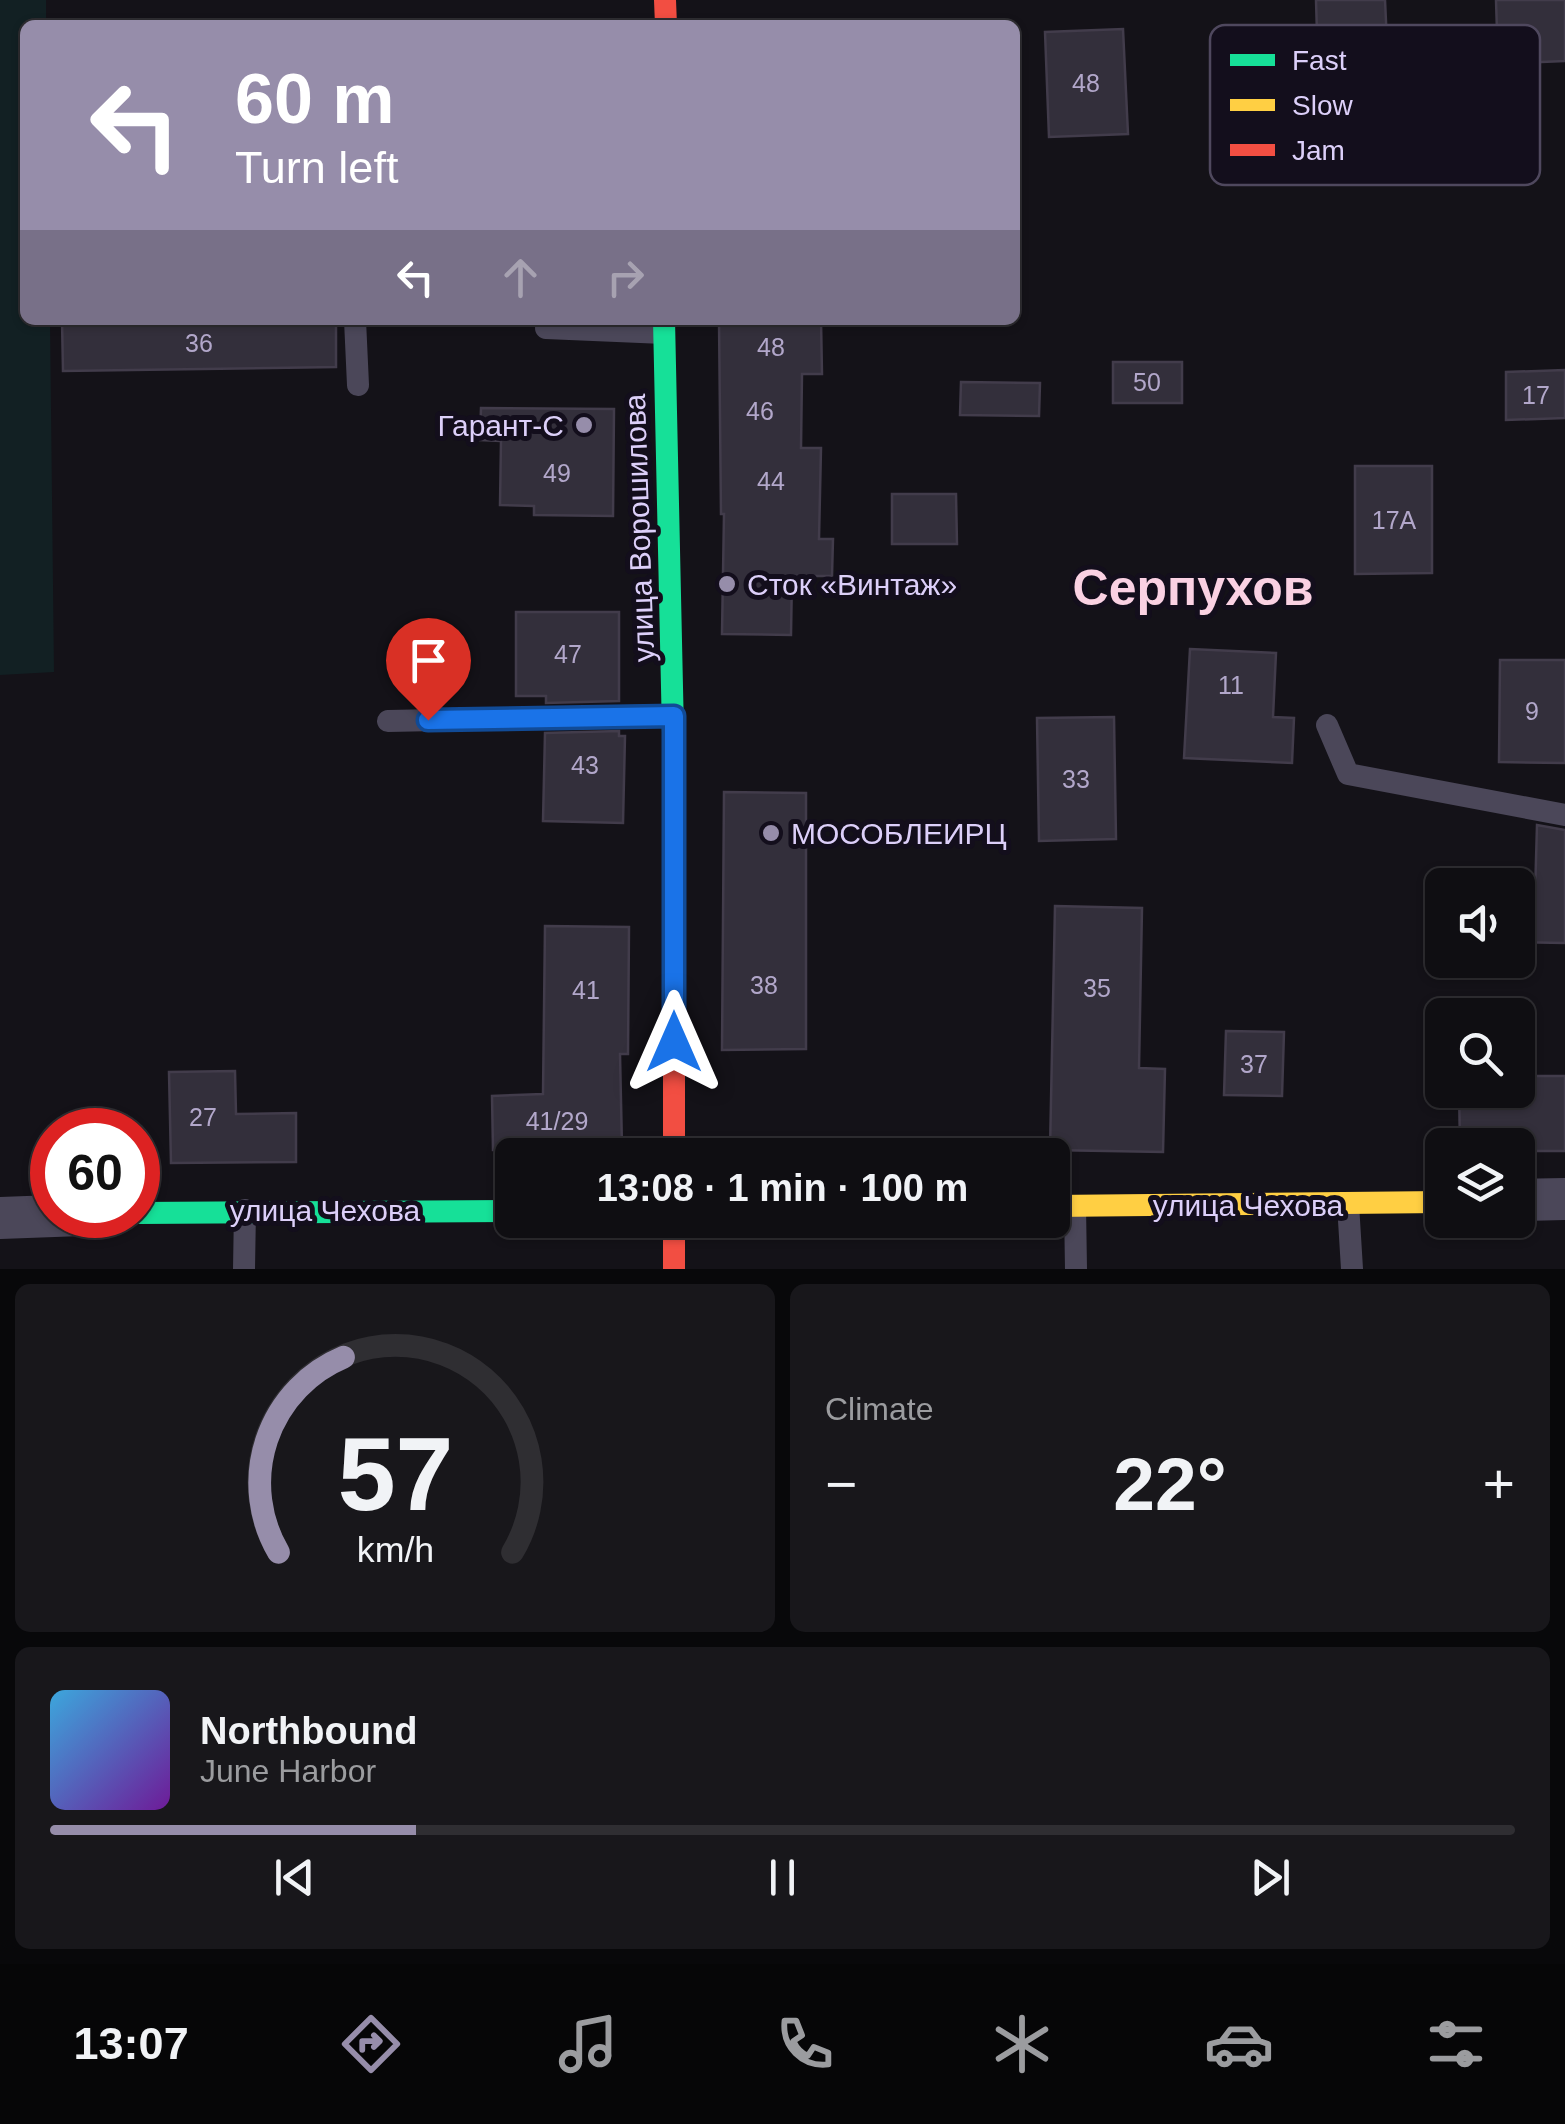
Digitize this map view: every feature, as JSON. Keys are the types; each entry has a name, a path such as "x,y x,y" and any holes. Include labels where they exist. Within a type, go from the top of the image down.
{"main road":[{"name":"улица Ворошилова","path":"664,326 674,716 674,1138"},
{"name":"улица Чехова","path":"1070,1206 1425,1202"},
{"name":"улица Чехова","path":"160,1212 495,1210"},
{"path":"674,1238 674,1269"}],"street":[{"path":"1535,1200 1565,1199"},
{"path":"0,1218 30,1217"}],"lane":[{"path":"354,325 358,385"},
{"path":"546,328 664,326"},
{"path":"388,720 674,716"},
{"path":"1327,724 1348,774 1565,815"},
{"path":"1348,1204 1352,1269"},
{"path":"244,1269 245,1210"},
{"path":"1070,1238 1076,1269"}],"shaded area":[{"path":"0,0 46,0 46,20 20,20 20,325 50,325 54,672 0,675"}],"building":[{"path":"1316,0 1385,0 1386,25 1317,25"},
{"path":"1496,0 1565,0 1565,61 1540,62 1540,25 1497,25"},
{"path":"1123,29 1128,134 1049,137 1045,32"},
{"path":"62,325 336,325 336,367 63,371"},
{"path":"719,325 821,325 822,374 802,374 801,448 821,448 819,539 833,539 832,576 792,576 791,635 722,634"},
{"path":"1113,362 1182,362 1182,403 1113,403"},
{"path":"1565,370 1565,418 1506,420 1506,372"},
{"path":"961,382 1040,383 1039,416 960,415"},
{"path":"481,408 614,409 613,516 534,515 534,506 500,505 501,441 480,440"},
{"path":"1355,466 1432,466 1432,573 1355,574"},
{"path":"892,494 956,494 957,544 892,544"},
{"path":"516,612 619,612 619,701 546,703 546,696 516,696"},
{"path":"1190,649 1276,653 1273,717 1294,718 1292,763 1184,758"},
{"path":"1500,660 1565,660 1565,763 1499,762"},
{"path":"1114,717 1116,839 1039,841 1037,718"},
{"path":"619,731 619,736 625,736 623,823 543,821 545,733"},
{"path":"724,792 806,793 806,1049 722,1050"},
{"path":"1537,825 1565,830 1565,943 1535,942"},
{"path":"1055,906 1142,908 1139,1068 1165,1069 1163,1152 1070,1150 1070,1138 1050,1138"},
{"path":"545,926 629,927 628,1054 620,1054 622,1138 495,1138 493,1150 492,1096 543,1094"},
{"path":"1226,1031 1284,1032 1282,1096 1224,1095"},
{"path":"235,1071 236,1114 296,1113 296,1162 171,1163 169,1072"},
{"path":"1535,1076 1565,1076 1565,1151 1535,1151 1535,1128 1460,1128 1459,1108 1535,1108"}],"traffic: fast":[{"path":"664,325 674,779"},
{"path":"160,1213 495,1211"}],"traffic: slow":[{"path":"1070,1206 1425,1202"}],"traffic: jam":[{"path":"665,0 666,20"},
{"path":"674,779 674,1138"},
{"path":"674,1238 674,1269"}],"place":[{"name":"Гарант-С","path":"584,425"},
{"name":"Сток «Винтаж»","path":"727,584"},
{"name":"МОСОБЛЕИРЦ","path":"771,833"}],"district":[{"name":"Серпухов","path":"1193,588"}],"route":[{"path":"428,720 674,716 674,1042"}]}
